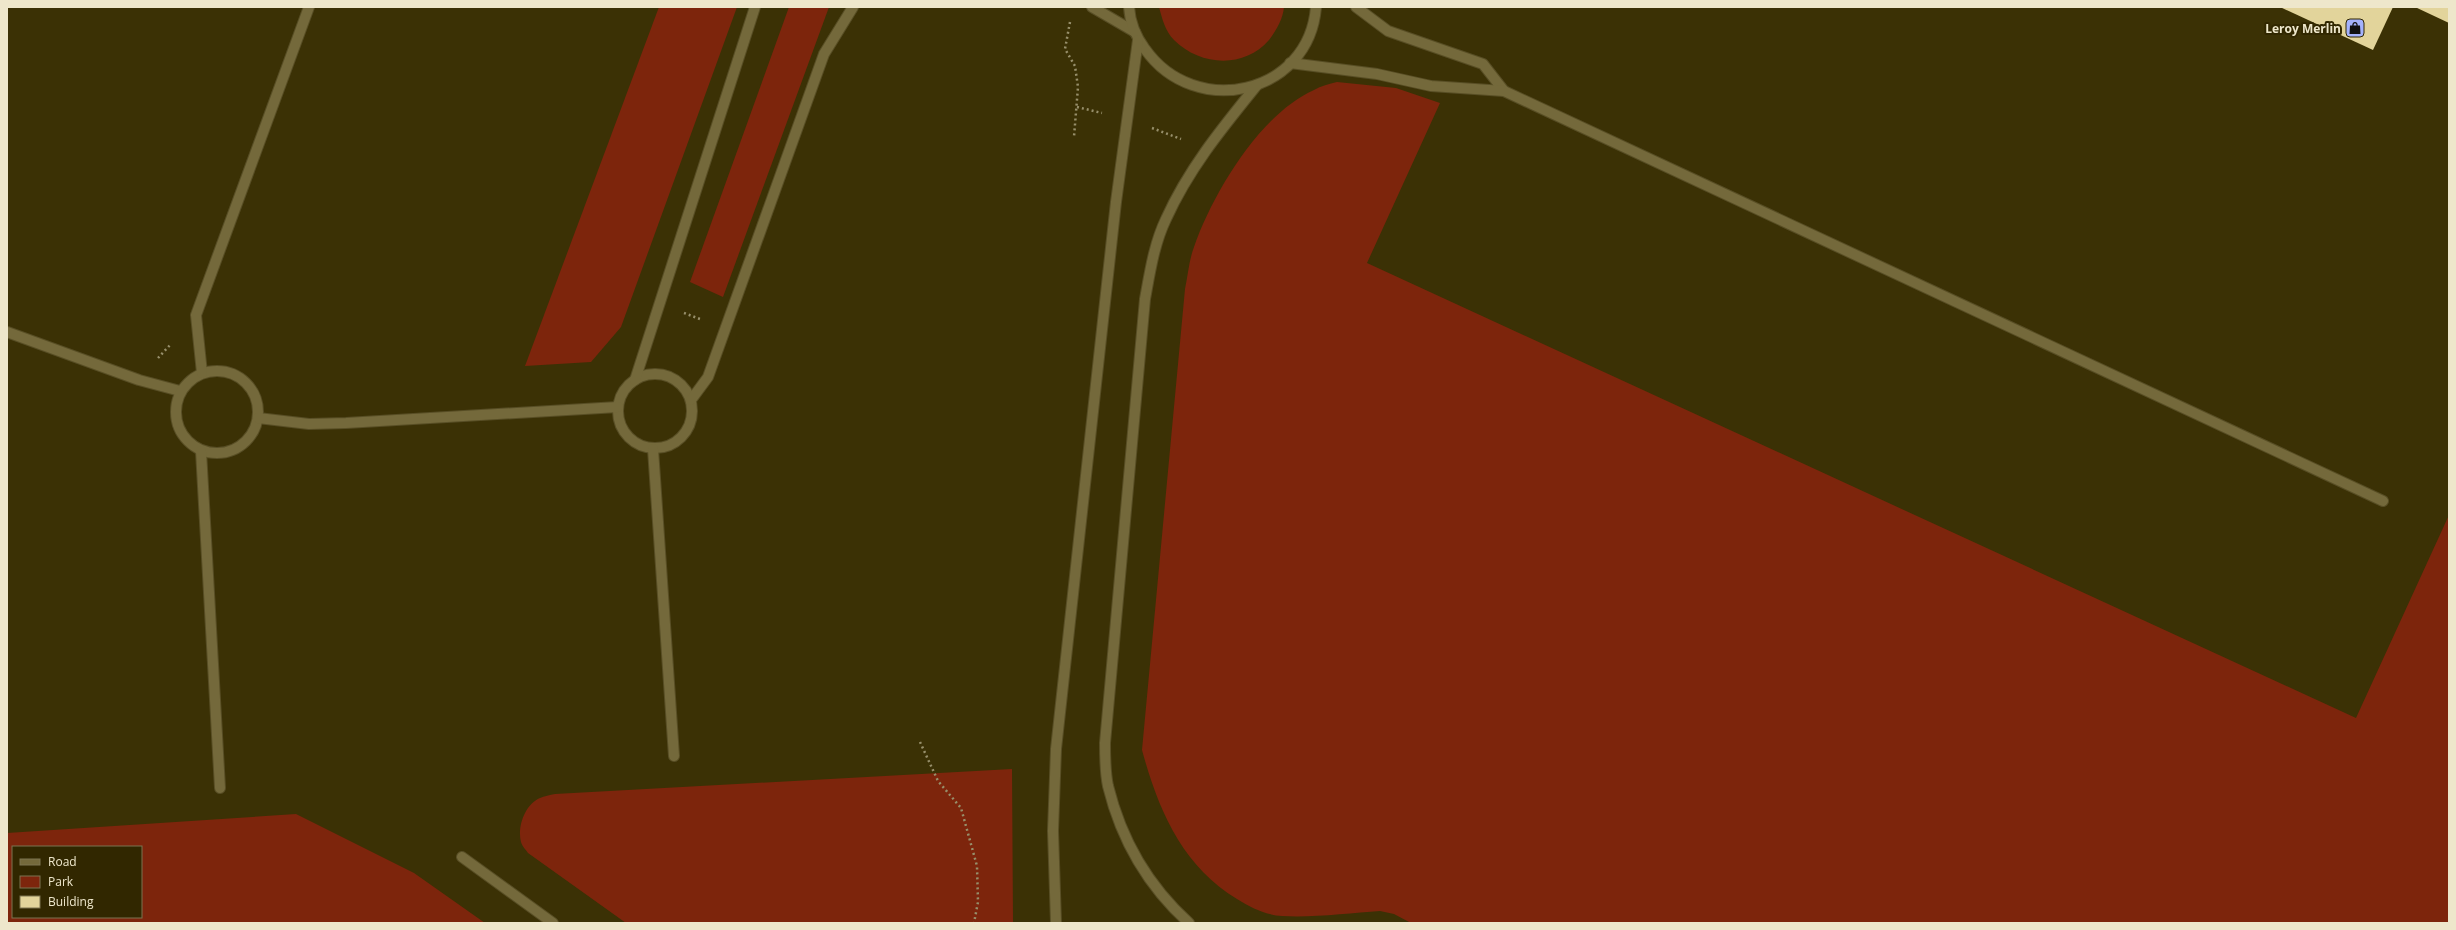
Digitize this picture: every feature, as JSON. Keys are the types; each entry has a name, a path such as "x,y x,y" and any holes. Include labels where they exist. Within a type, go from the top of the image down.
{"street":[{"path":"202,373 196,315 309,7"},
{"path":"635,380 754,7"},
{"path":"691,400 708,376 824,54 843,20 853,7"},
{"path":"1092,7 1136,36 1154,62 1183,82 1202,89 1230,91 1257,85 1275,76 1290,64 1306,42 1315,18 1316,7"},
{"path":"1056,923 1053,831 1056,749 1114,218 1136,36 1129,7"},
{"path":"1356,7 1388,31 1483,64 1504,91"},
{"path":"1290,64 1377,74 1431,86 1504,91 2383,501"},
{"path":"1189,923 1171,907 1144,874 1121,829 1107,784 1104,743 1145,298 1152,261 1165,220 1183,185 1206,148 1257,85"},
{"path":"7,332 139,380 180,391"},
{"path":"226,372 248,384 258,406 258,418 254,431 246,442 223,454 202,451 186,441 178,430 175,417 176,404 180,391 190,380 202,373 226,372"},
{"path":"651,374 668,376 678,382 691,400 692,417 686,434 677,442 666,447 653,448 641,446 627,435 619,418 618,406 627,387 635,380 651,374"},
{"path":"258,418 281,422 331,423 618,406"},
{"path":"653,448 674,756"},
{"path":"202,451 220,788"},
{"path":"462,857 553,923"}],"path":[{"path":"1071,14 1066,49 1075,66 1078,87 1074,137"},
{"path":"660,304 725,328"},
{"path":"139,380 196,315"},
{"path":"920,742 938,781 961,808 977,866 978,902 974,923"}],"green space":[{"path":"659,7 737,7 621,327 591,362 525,366"},
{"path":"789,7 829,7 723,297 690,282"},
{"path":"1159,7 1284,7 1277,29 1269,40 1259,49 1247,56 1235,60 1222,61 1196,55 1185,49 1174,40 1166,29"},
{"path":"1337,82 1396,88 1440,103 1367,263 2356,718 2449,515 2449,923 1411,923 1394,914 1380,911 1318,916 1293,916 1264,913 1237,899 1218,886 1201,870 1187,853 1175,834 1156,794 1142,750 1185,289 1192,252 1202,226 1226,180 1241,157 1257,136 1275,117 1294,101 1325,85"},
{"path":"1012,769 1013,923 626,923 528,853 523,846 520,836 521,823 530,805 540,798 555,794"},
{"path":"296,814 414,873 485,923 7,923 7,833"}],"building":[{"name":"Leroy Merlin","path":"2280,7 2393,7 2373,50"},
{"path":"2415,7 2449,7 2449,23"}],"place":[{"name":"Leroy Merlin","path":"2355,28"}]}
